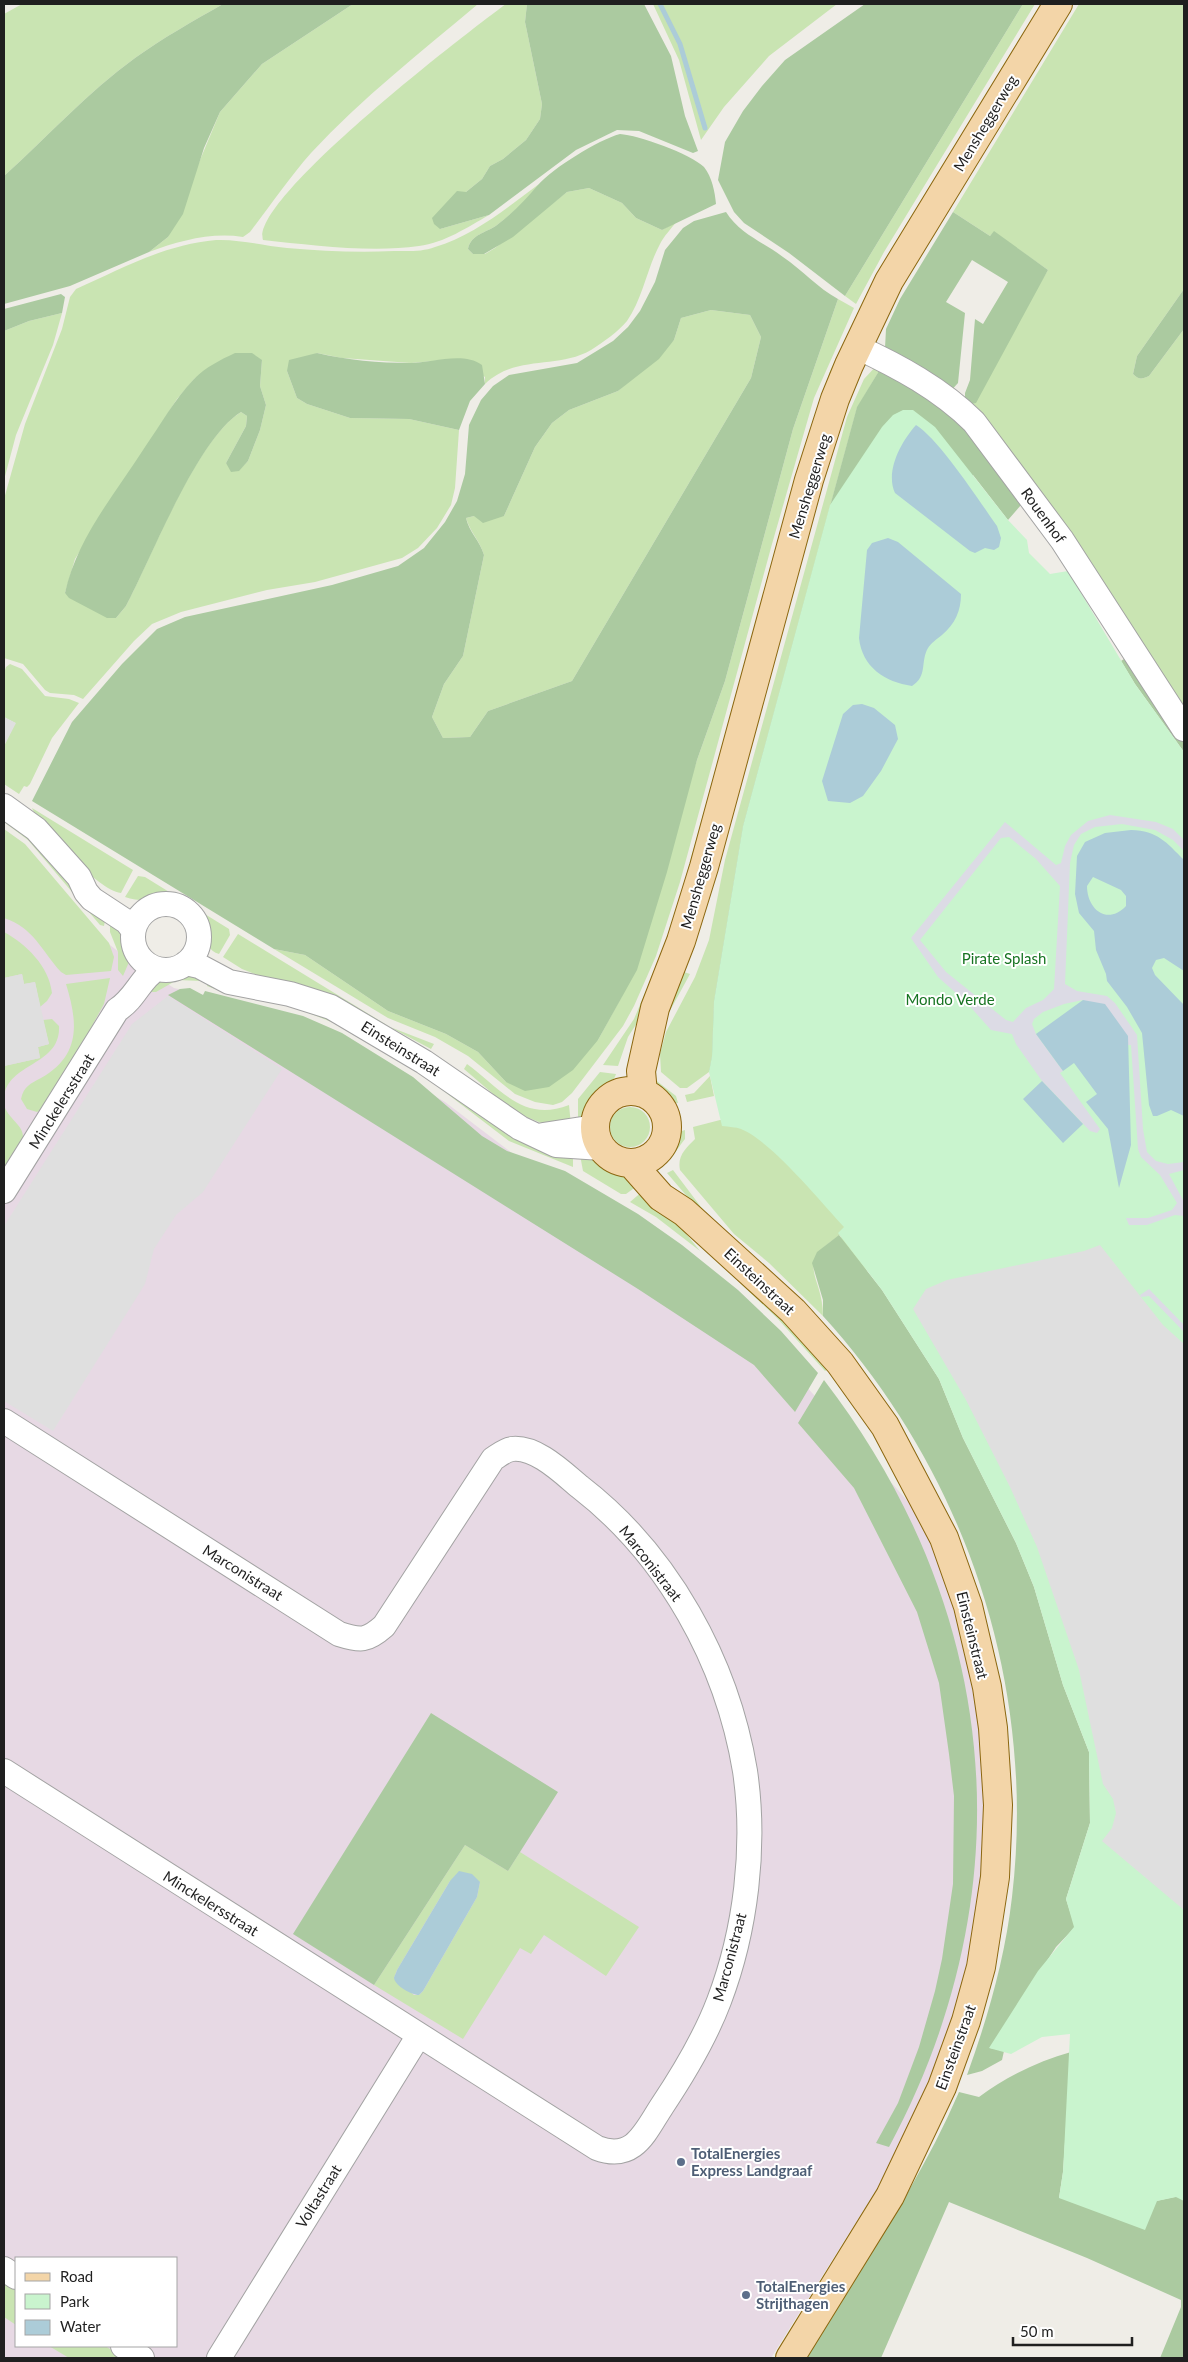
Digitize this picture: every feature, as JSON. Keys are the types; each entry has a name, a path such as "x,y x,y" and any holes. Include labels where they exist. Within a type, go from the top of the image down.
{"main road":[{"name":"Mensheggerweg","path":"643,1093 640,1071 655,1008 681,941 704,867 809,480 835,399 857,347 889,281 1058,4"},
{"name":"Mensheggerweg","path":"613,1096 635,1036 655,1008"},
{"path":"628,1091 643,1093 654,1099 662,1108 666,1118 665,1140 642,1160 620,1161 610,1156 598,1137 597,1114 613,1096 628,1091"},
{"name":"Einsteinstraat","path":"642,1160 661,1197 684,1212 793,1311 845,1370 885,1426 940,1530 968,1606 987,1687 997,1769 995,1876 981,1967 966,2021 945,2080 890,2196 790,2358"},
{"name":"Einsteinstraat","path":"775,2358 881,2190 916,2141"}],"street":[{"name":"Rouenhof","path":"857,347 938,392 958,406 974,422 1062,540 1184,729"},
{"path":"4,806 36,829 80,877 86,892 127,922 133,930"},
{"path":"80,877 96,884 135,908 146,910"},
{"path":"161,904 177,906 184,909 195,921 198,929 192,954 172,969 148,962 133,943 133,930 138,919 146,910 161,904"},
{"name":"Einsteinstraat","path":"192,954 199,966 229,982 251,985 310,999 346,1014 450,1079 508,1120 556,1145 598,1137"},
{"name":"Minckelersstraat","path":"4,1191 117,1010 129,1003 148,976 148,962"},
{"name":"Marconistraat","path":"4,1421 339,1634 352,1638 363,1640 375,1634 384,1626 482,1472 492,1459 512,1449 530,1451 587,1492 632,1536 669,1582 709,1653 731,1707 745,1772 749,1831 745,1898 731,1964 719,2001 703,2038 641,2139 632,2146 616,2152 597,2148 419,2035"},
{"name":"Minckelersstraat","path":"4,1771 419,2035"},
{"name":"Voltastraat","path":"218,2358 419,2035"},
{"path":"4,2269 15,2276"},
{"path":"125,2347 142,2358"}],"shaded area":[{"path":"4,717 16,723 4,746"},
{"path":"1110,815 1156,822 1173,829 1184,840 1184,851 1173,840 1155,830 1122,824 1095,827 1081,834 1074,845 1070,863 1065,984 1077,991 1107,996 1115,1003 1137,1035 1143,1129 1147,1152 1156,1161 1168,1164 1184,1162 1184,1170 1169,1174 1184,1202 1184,1216 1175,1215 1147,1225 1129,1225 1126,1218 1148,1218 1172,1210 1177,1203 1160,1175 1141,1157 1138,1149 1131,1045 1128,1045 1128,1036 1083,1000 1064,1004 1043,1012 1034,1019 1032,1024 1036,1034 1063,1071 1060,1073 1100,1129 1097,1133 1090,1131 1042,1081 1016,1044 1012,1034 991,1030 966,1002 938,977 911,938 1005,822 1056,865 1061,863 1065,846 1071,835 1088,821","holes":["1009,837 1036,859 1060,886 1054,989 1043,1000 1026,1008 1013,1022 1006,1020 946,972 920,940 1001,838"]},
{"path":"4,829 61,889 105,941 129,960 174,988 297,1016 445,1102 550,1182 744,1316 927,1523 950,1579 978,1688 989,1824 978,1936 939,2070 898,2155 771,2358 4,2358"},
{"path":"22,974 24,984 35,982 49,1044 38,1047 40,1058 4,1066 4,978"},
{"path":"168,996 282,1069 203,1192 176,1215 154,1249 145,1284 53,1431 4,1401 4,1226 132,1024"},
{"path":"1100,1245 1163,1325 1184,1344 1184,1910 1102,1841 1112,1828 1116,1813 1113,1799 1103,1784 1079,1670 1037,1547 1010,1487 966,1400 913,1309 926,1289 947,1280 1084,1251"},
{"path":"1149,1289 1184,1325 1184,1332 1149,1296 1141,1297 1140,1295"}],"green space":[{"path":"22,4 223,4 156,44 118,71 84,100 4,176 4,14"},
{"path":"223,4 353,4 262,64 220,112 204,148 183,214 168,237 149,252 70,286 4,304 4,176 84,100 118,71 156,44"},
{"path":"353,4 478,4 392,76 330,133 287,182 250,232 243,237 195,238 149,252 168,237 220,112 262,64"},
{"path":"506,4 527,4 525,22 542,104 540,119 526,140 503,159 490,166 482,179 466,192 440,229 489,215 438,242 419,246 381,249 321,246 263,240 268,219 290,190 324,154 409,80"},
{"path":"527,4 644,4 671,56 685,116 698,151 693,153 639,131 617,130 576,150 489,215 440,229 434,224 432,218 457,191 466,192 482,179 490,166 503,159 526,140 540,119 542,104 525,22"},
{"path":"653,4 837,4 769,56 724,107 701,140 679,60"},
{"path":"865,4 1023,4 845,296 789,253 744,223 734,212 718,180 725,142 743,111 762,86 785,60"},
{"path":"1023,4 1035,4 884,252 856,304 845,296"},
{"path":"1041,4 1047,4 870,299 864,300 896,242"},
{"path":"1079,4 1184,4 1184,289 1137,356 1133,374 1141,378 1149,376 1184,329 1184,706 1067,536 965,405 1048,270 994,232 990,236 953,212"},
{"path":"620,134 664,146 688,156 704,167 711,180 716,204 662,230 636,218 622,203 589,188 567,192 513,237 484,254 473,254 468,249 472,240 503,221 554,171 588,148"},
{"path":"539,184 525,201 508,216 472,240 468,249 473,254 485,254 567,192 589,188 622,203 636,218 662,230 676,222 663,238 632,312 627,321 615,333 591,350 578,356 564,360 523,365 497,375 485,384 485,377 457,359 411,363 342,358 317,353 287,371 297,398 307,404 350,418 409,419 459,430 455,488 451,505 437,528 418,548 402,558 315,582 267,590 181,612 152,624 134,641 83,699 74,695 50,693 45,690 23,664 4,658 4,499 25,424 62,329 70,297 76,289 144,258 197,242 234,241 327,251 367,252 430,249 476,229","holes":["262,360 260,386 266,405 260,430 248,461 238,471 226,463 246,426 247,416 241,412 224,426 192,473 176,501 126,606 116,618 65,593 75,559 177,399 195,378"]},
{"path":"726,212 745,232 783,257 838,299 793,429 725,681 697,760 667,872 637,970 598,1040 573,1070 549,1087 525,1091 506,1082 478,1052 446,1034 388,1011 305,955 274,949 32,801 72,722 122,664 157,629 185,617 332,585 398,566 424,548 445,522 457,501 465,474 469,425 481,400 493,386 509,375 577,363 613,341 628,327 640,311 655,282 665,250 683,228 694,221","holes":["711,310 750,315 761,337 751,378 572,681 488,711 470,737 443,738 432,717 444,684 463,656 484,555 466,518 474,516 483,523 504,516 535,447 552,423 569,410 618,391 659,359 674,340 681,318"]},
{"path":"953,212 990,236 994,231 1048,270 976,403 965,405 965,393 970,380 975,319 983,324 1008,282 972,260 946,302 965,313 958,383 948,394 885,348 886,329 900,299"},
{"path":"1184,289 1184,329 1149,376 1137,377 1133,374 1137,356"},
{"path":"61,294 65,297 62,313 29,321 4,331 4,309"},
{"path":"838,299 854,308 814,398 772,544 680,882 656,956 623,1026 572,1093 562,1102 553,1105 535,1102 515,1094 468,1056 435,1037 388,1018 274,949 305,955 388,1011 446,1034 478,1052 506,1082 598,1040 622,996 697,760 725,681 793,429"},
{"path":"711,310 750,315 761,337 751,378 572,681 488,711 470,737 443,738 432,717 444,684 463,656 484,555 466,518 474,516 504,516 535,447 552,423 569,410 618,391 674,340 681,318"},
{"path":"62,313 53,345 16,435 4,480 4,331 29,321"},
{"path":"842,348 688,890 642,1015 628,1037 618,1066 603,1065 634,1019 662,953 675,916 805,445 830,371"},
{"path":"235,353 252,353 262,360 260,386 266,405 260,430 248,461 239,471 231,472 226,463 246,426 247,416 241,412 224,426 192,472 126,606 116,618 107,618 69,598 65,593 71,573 88,535 168,412 180,395 199,375 213,364"},
{"path":"317,353 351,359 410,363 456,358 466,359 482,365 485,384 470,401 459,430 409,419 350,418 307,404 297,398 287,371 289,360"},
{"path":"878,364 882,366 857,408 743,826 714,1001 712,1056 709,1072 687,1088 680,1088 661,1072 660,1054 666,1032 695,977 709,940 725,860 847,417 864,379"},
{"path":"882,366 943,400 1021,505 1008,520 973,475 709,1072 712,1056 714,1001 743,826 857,407"},
{"name":"Mondo Verde","path":"903,410 913,410 935,427 1008,520 1027,540 1029,553 1050,574 1068,571 1135,684 1184,752 1184,2201 1176,2197 1157,2201 1145,2230 1059,2198 1063,2172 1070,2034 1042,2037 1011,2054 989,2048 1038,1971 1074,1927 1066,1899 1090,1823 1089,1752 1063,1685 1034,1587 1016,1543 963,1438 939,1379 882,1290 838,1233 844,1227 795,1173 767,1146 741,1129 722,1126 709,1072 712,1056 714,1001 743,826 830,505 882,427 893,415"},
{"path":"1130,655 1184,738 1184,752 1135,684 1121,661"},
{"path":"10,664 22,669 45,696 69,699 79,703 52,738 30,784 27,787 24,786 19,794 4,784 4,746 15,723 4,717 4,673 6,667"},
{"path":"32,808 133,870 121,893 111,889 88,873 37,818"},
{"path":"4,817 19,828 106,915 104,926 100,925 28,840 4,822"},
{"path":"4,829 25,844 109,943 114,957 111,971 66,975 61,972 30,934 14,922 4,918"},
{"path":"138,876 145,877 229,929 230,935 219,954 209,946 196,915 184,904 168,900 142,900 125,897"},
{"path":"110,922 126,938 129,962 123,976 118,970 118,952 110,932"},
{"path":"4,932 28,949 46,974 52,993 40,1007 35,982 24,984 22,974 4,978"},
{"path":"238,934 390,1027 434,1044 431,1049 373,1018 372,1020 242,969 223,957"},
{"path":"188,972 202,981 177,980 156,992 148,992 162,976"},
{"path":"684,972 690,974 666,1018 670,1000"},
{"path":"110,978 104,1004 93,1024 92,1031 44,1107 37,1112 27,1109 21,1099 26,1088 54,1069 70,1048 74,1025 73,1012 66,984"},
{"path":"208,982 287,1003 344,1024 411,1066 512,1136 537,1148 573,1155 573,1167 509,1141 424,1076 339,1025 296,1008 215,989 207,986"},
{"path":"190,988 203,995 205,991 303,1016 342,1033 413,1077 482,1136 507,1151 565,1171 638,1214 682,1245 738,1290 781,1331 818,1373 795,1412 754,1365 638,1289 168,995 180,989"},
{"path":"52,1019 59,1026 57,1039 52,1049 44,1057 15,1077 8,1086 4,1097 4,1066 40,1058 38,1047 49,1044 43,1020"},
{"path":"467,1064 513,1100 525,1106 538,1110 569,1105 571,1125 544,1124 514,1112 464,1069"},
{"path":"600,1072 616,1074 600,1100 578,1121 578,1099"},
{"path":"710,1076 714,1096 687,1102 685,1095 694,1093"},
{"path":"653,1078 676,1096 678,1103 667,1101 659,1096 655,1089"},
{"path":"4,1105 21,1129 23,1138 4,1169"},
{"path":"634,1107 641,1110 647,1116 650,1127 649,1135 641,1144 634,1147 626,1147 619,1144 611,1135 610,1123 613,1116 622,1108"},
{"path":"720,1120 736,1120 749,1124 845,1217 1090,1823 840,1235 826,1246 814,1263 823,1316 769,1263 734,1234 680,1170 681,1156 695,1139 693,1127"},
{"path":"685,1130 685,1139 665,1164 669,1144 676,1135"},
{"path":"580,1155 596,1156 613,1167 626,1171 637,1186 626,1194 621,1194 583,1171"},
{"path":"673,1170 701,1207 730,1239 697,1208 667,1173"},
{"path":"644,1190 683,1230 700,1251 656,1217 630,1202"},
{"path":"839,1235 882,1290 939,1379 963,1438 1016,1543 1034,1587 1063,1685 1089,1752 1090,1823 1066,1899 1075,1927 1056,1947 990,2048 1004,2051 1002,2060 982,2071 967,2075 995,1987 1009,1920 1017,1818 1013,1739 1001,1662 980,1586 952,1513 916,1443 873,1377 823,1316 823,1300 812,1263 817,1252"},
{"path":"741,1284 756,1289 830,1368 825,1371 777,1318"},
{"path":"824,1380 883,1468 928,1561 959,1656 975,1753 976,1852 962,1951 933,2050 889,2147 876,2143 898,2103 919,2047 942,1959 953,1884 954,1796 939,1683 917,1612 854,1488 798,1423"},
{"path":"431,1713 558,1792 508,1871 465,1845 374,1985 293,1934"},
{"path":"465,1845 508,1871 520,1852 639,1927 606,1976 544,1935 531,1954 520,1948 463,2039 374,1985","holes":["450,1881 480,1882 477,1897 423,1991 419,1995 414,1995 394,1978 397,1970"]},
{"path":"1071,2052 1063,2172 1059,2198 1156,2201 1184,2195 1184,2358 1160,2358 1181,2307 1181,2300 1087,2258 949,2202 881,2358 803,2358 906,2195 925,2162 959,2092 979,2097 1023,2070"},
{"path":"4,2282 15,2289 15,2324 4,2317"},
{"path":"51,2347 107,2347 125,2358 69,2358"}],"water":[{"path":"916,425 936,443 997,526 1001,538 999,547 994,550 985,548 975,553 970,551 895,493 892,484 893,466 900,448"},
{"path":"888,538 898,542 961,594 960,606 954,622 928,648 920,678 912,686 893,681 876,671 865,657 859,638 867,550 872,543"},
{"path":"862,704 874,708 895,725 898,739 881,771 863,796 850,803 828,801 822,781 843,714 853,705"},
{"path":"1131,830 1155,835 1184,860 1184,971 1164,958 1156,960 1152,968 1155,975 1184,1005 1184,1116 1171,1110 1153,1116 1149,1105 1142,1033 1127,1007 1107,981 1096,950 1094,931 1079,913 1075,894 1077,856 1085,842 1105,833","holes":["1093,877 1121,890 1126,896 1126,906 1119,912 1105,915 1094,908 1090,902 1087,886"]},
{"path":"1083,1000 1105,1004 1128,1036 1131,1145 1119,1188 1108,1129 1086,1102 1097,1094 1074,1063 1063,1071 1036,1034"},
{"path":"1042,1081 1083,1124 1063,1143 1023,1099"},
{"path":"459,1871 472,1874 480,1882 477,1897 423,1991 419,1995 404,1990 397,1984 394,1976 450,1881"}],"waterway":[{"path":"660,4 680,44 705,128"}],"place":[{"name":"TotalEnergies Express Landgraaf","path":"681,2162"},
{"name":"TotalEnergies Strijthagen","path":"746,2295"}],"park label":[{"name":"Pirate Splash","path":"1004,958"}]}
